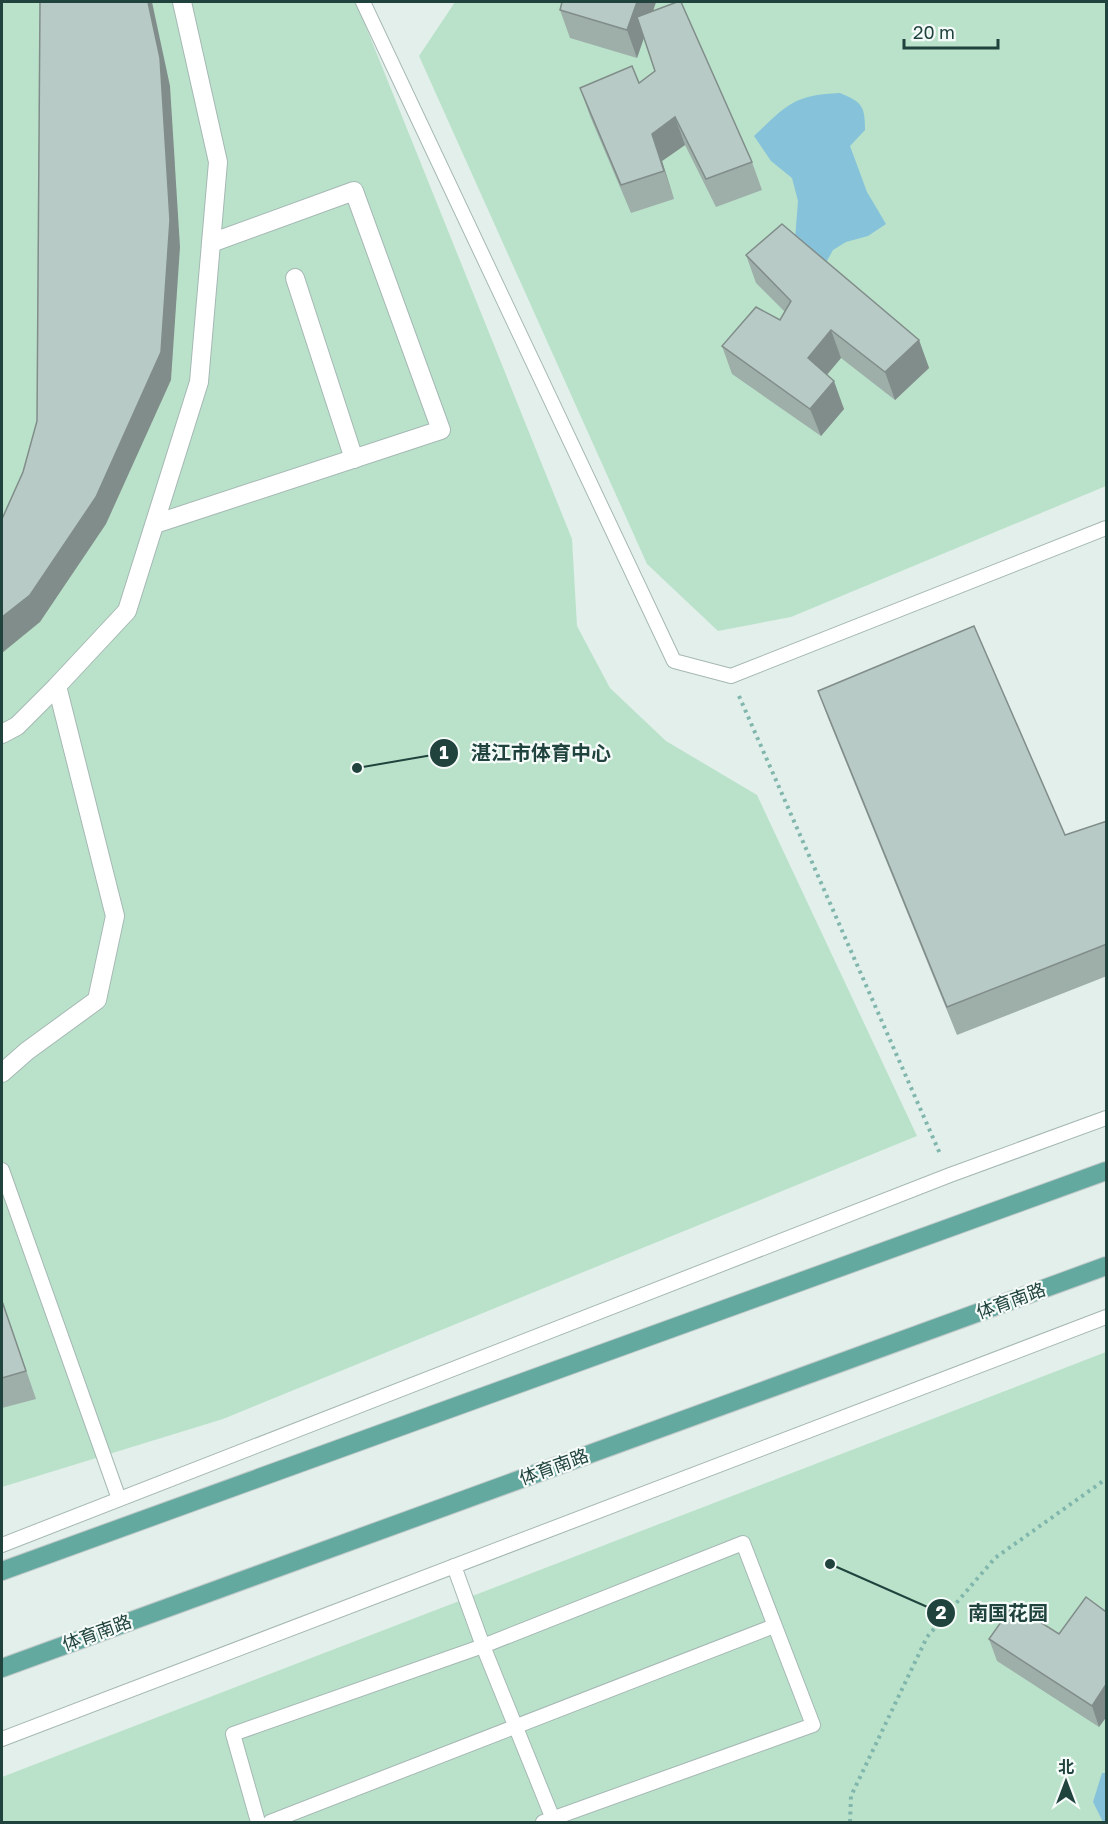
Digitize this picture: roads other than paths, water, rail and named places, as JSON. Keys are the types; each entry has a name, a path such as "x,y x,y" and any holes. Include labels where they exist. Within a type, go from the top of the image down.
{"main road":[{"path":"2,1572 1107,1171"},
{"name":"体育南路","path":"2,1668 1107,1266"}],"street":[{"path":"2,734 17,726 57,687 127,611 199,382 218,162 182,2"},
{"path":"155,524 441,430 354,191 211,243"},
{"path":"295,278 354,459"},
{"path":"2,1073 27,1051 97,1000 115,916 57,687"}],"lane":[{"path":"363,2 674,661 730,676 1107,528"},
{"path":"2,1545 950,1175 1107,1118"},
{"path":"2,1170 119,1499"},
{"path":"2,1739 1107,1317"},
{"path":"258,1822 233,1734 483,1646 743,1543 813,1725 548,1821 517,1725 483,1646 454,1566"},
{"path":"270,1822 774,1626"}],"water":[{"path":"840,93 858,102 863,110 865,130 850,146 867,192 886,224 868,236 846,242 833,250 823,268 795,239 798,201 792,178 771,161 754,136 783,109 801,99"},
{"path":"1102,1773 1106,1773 1106,1822 1103,1822 1093,1802"}],"place":[{"name":"湛江市体育中心","path":"357,768"},
{"name":"南国花园","path":"830,1564"}]}
